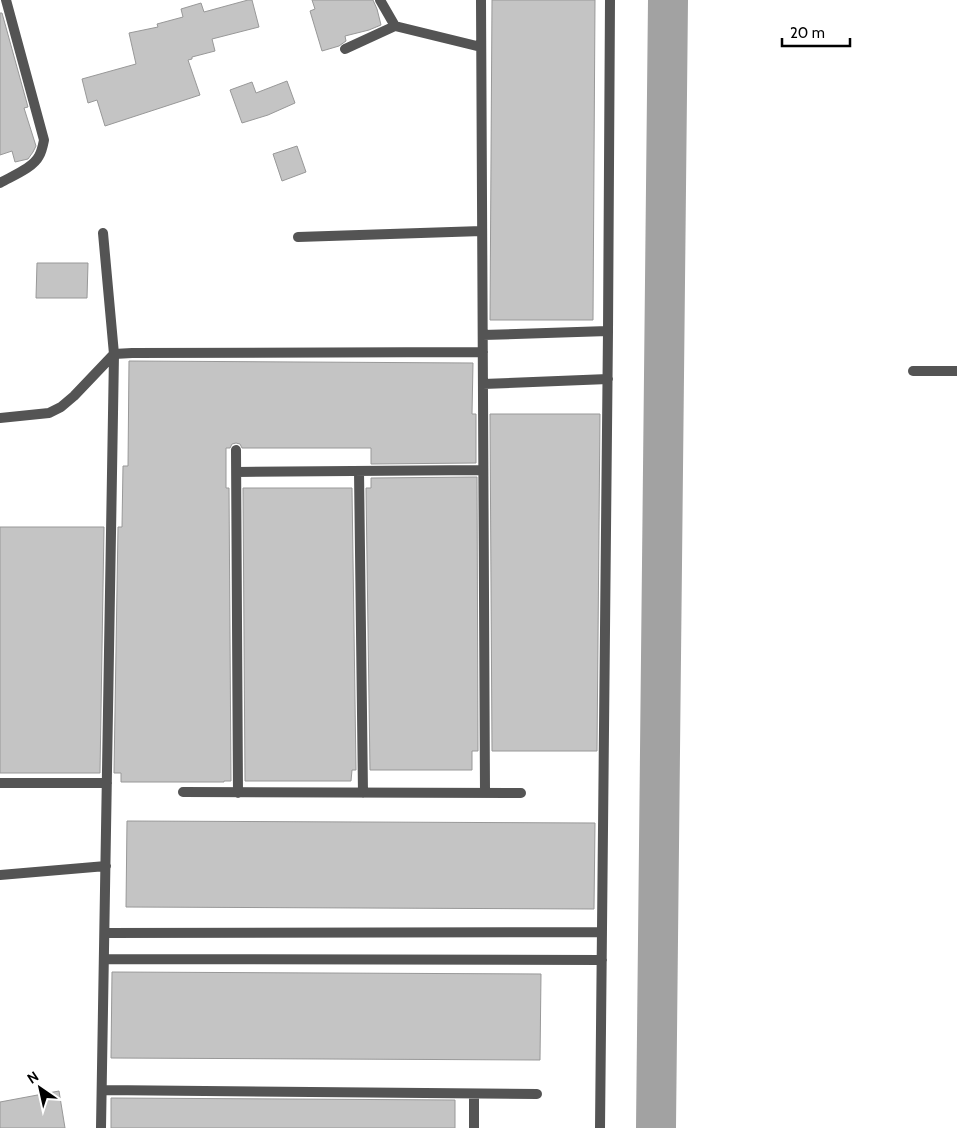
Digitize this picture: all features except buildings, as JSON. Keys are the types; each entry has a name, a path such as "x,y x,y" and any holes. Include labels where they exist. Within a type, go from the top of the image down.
{"street":[{"path":"0,183 36,161 44,140 6,0"},
{"path":"380,0 395,26"},
{"path":"481,0 485,792"},
{"path":"600,1128 610,0"},
{"path":"344,49 395,26 481,47"},
{"path":"298,237 482,231"},
{"path":"102,1128 114,354 104,233"},
{"path":"483,335 608,331"},
{"path":"0,418 49,413 61,407 114,354 483,352"},
{"path":"913,371 957,371"},
{"path":"483,384 608,379"},
{"path":"236,450 238,792"},
{"path":"237,472 483,470"},
{"path":"360,471 363,793"},
{"path":"0,783 107,783"},
{"path":"182,792 522,793"},
{"path":"0,875 106,866"},
{"path":"104,933 602,932"},
{"path":"104,960 602,960"},
{"path":"102,1090 537,1094"},
{"path":"474,1094 474,1128"}],"waterway":[{"path":"656,1128 668,0"}]}
